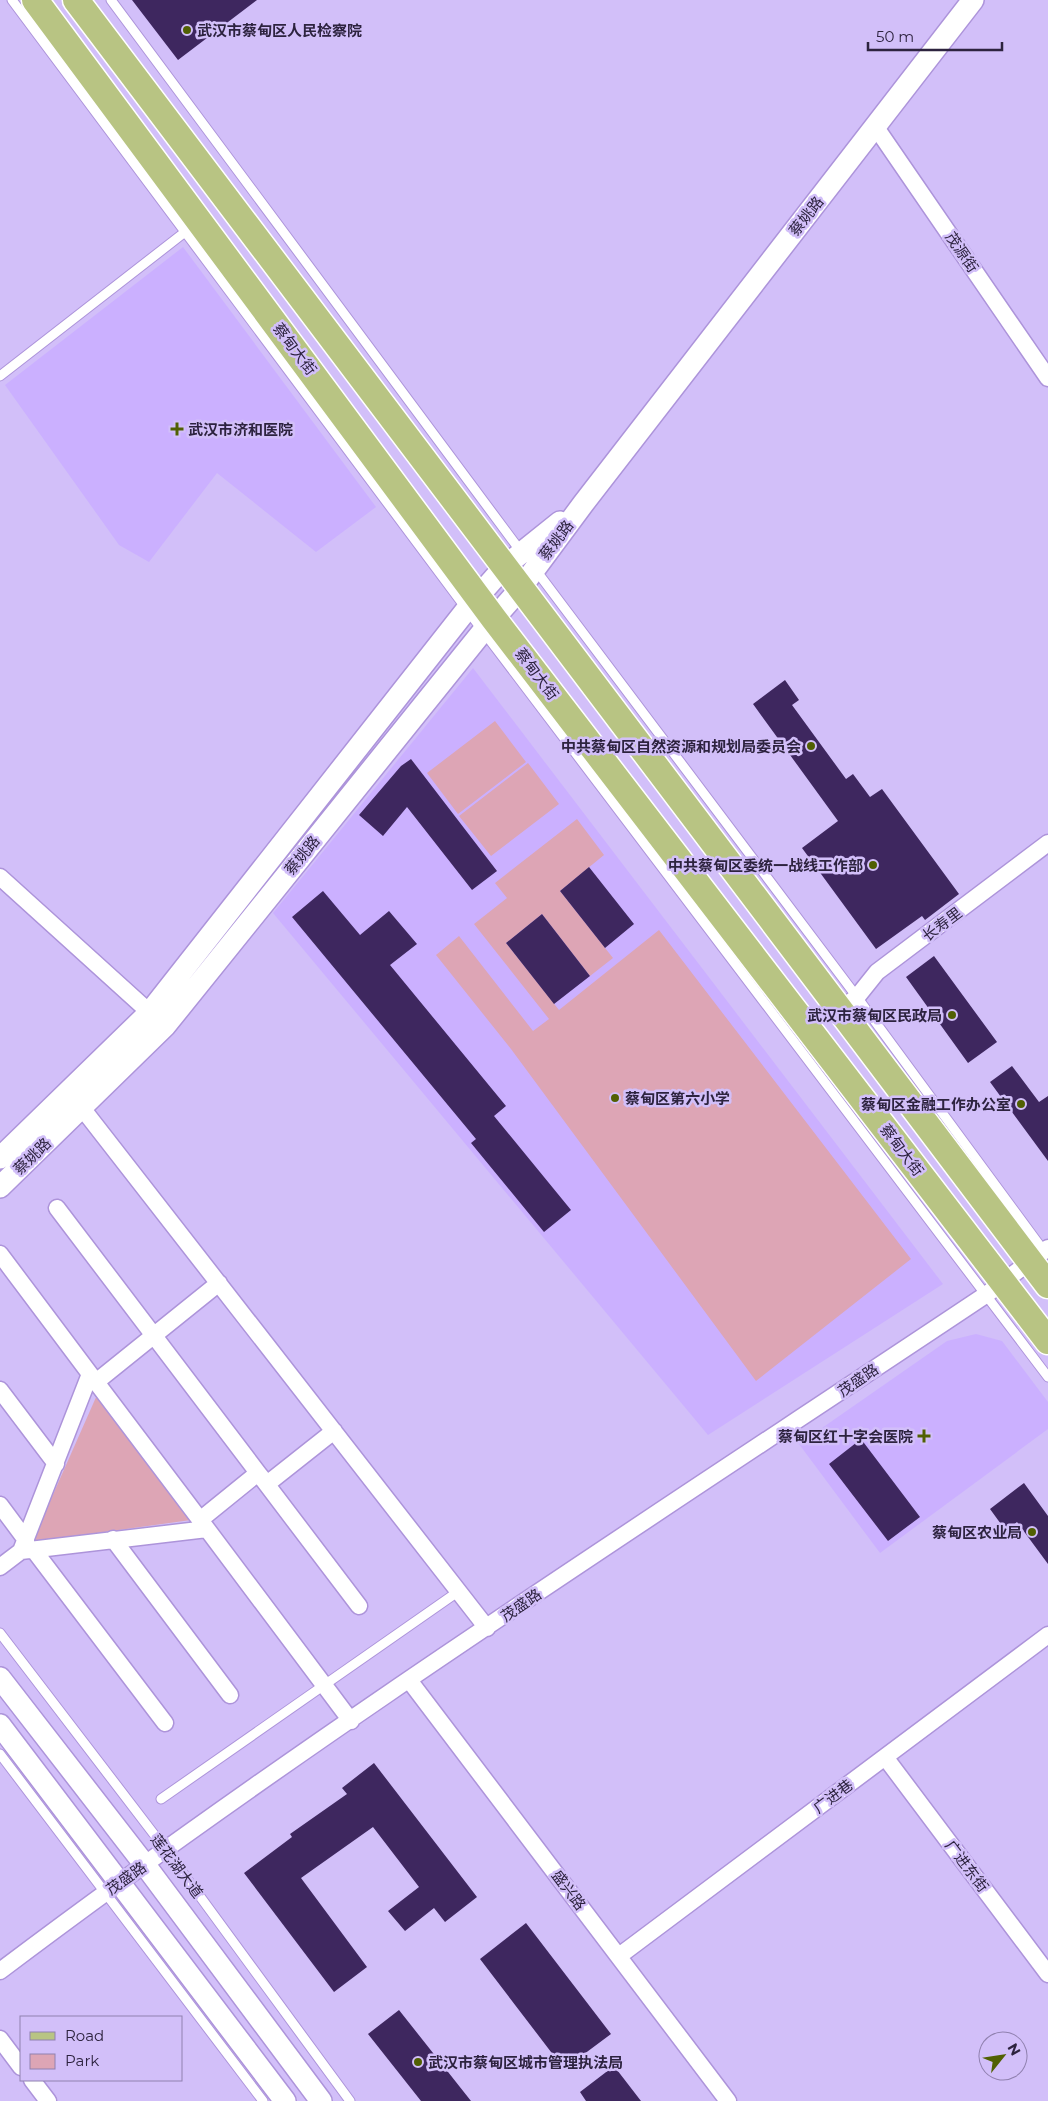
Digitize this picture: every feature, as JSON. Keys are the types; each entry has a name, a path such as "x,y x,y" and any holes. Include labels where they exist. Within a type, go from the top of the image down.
{"main road":[{"name":"蔡甸大街","path":"35,0 489,625 995,1288 1048,1341"},
{"path":"76,0 513,559 849,1003 1043,1254 1048,1285"}],"street":[{"name":"蔡姚路","path":"0,1187 75,1099 157,1019 527,579 973,0"},
{"name":"茂源街","path":"875,126 1048,378"},
{"name":"蔡姚路","path":"157,1019 473,602 513,559 583,504"},
{"name":"长寿里","path":"849,1003 878,972 1048,843"},
{"path":"0,877 157,1019"},
{"name":"蔡姚路","path":"0,1158 75,1099"},
{"path":"75,1099 487,1628"},
{"path":"57,1208 360,1606"},
{"path":"0,1254 351,1721"},
{"name":"茂盛路","path":"0,1971 144,1864 409,1680 1043,1254"},
{"path":"27,1547 56,1464 93,1378 154,1335 219,1283"},
{"path":"0,1390 56,1464"},
{"path":"0,1567 27,1547 113,1539 204,1525 263,1478 334,1432"},
{"path":"0,1505 27,1547 165,1723"},
{"path":"113,1539 230,1695"},
{"name":"广进巷","path":"619,1956 1048,1635"},
{"name":"莲花湖大道","path":"0,1678 144,1864 321,2101"},
{"name":"盛兴路","path":"409,1680 728,2101"},
{"path":"0,1725 113,1887 285,2101"},
{"name":"广进东街","path":"885,1757 1048,1974"},
{"path":"0,2039 20,2066"},
{"path":"33,2081 48,2101"}],"lane":[{"path":"12,0 185,232 473,602"},
{"path":"112,0 513,559"},
{"path":"0,376 185,232"},
{"path":"995,1288 1048,1377"},
{"path":"161,1799 458,1591"},
{"name":"莲花湖大道","path":"0,1633 166,1850 350,2101"},
{"path":"0,1754 113,1887 263,2101"}],"shaded area":[{"name":"武汉市济和医院","path":"183,247 376,507 316,552 217,473 149,562 119,545 5,385"},
{"name":"蔡甸区第六小学","path":"473,668 943,1284 708,1435 273,913"},
{"name":"蔡甸区红十字会医院","path":"976,1334 1002,1341 1048,1402 1048,1429 880,1553 799,1444 947,1341"}],"green space":[{"path":"495,721 526,762 458,814 427,773"},
{"path":"528,763 559,804 491,856 459,816"},
{"path":"577,819 604,855 560,891 613,958 590,976 542,914 506,943 559,1010 659,930 911,1259 756,1381 511,1049 436,955 459,936 533,1031 549,1019 474,924 507,898 495,883"},
{"path":"97,1395 191,1520 32,1542"}],"building":[{"name":"武汉市蔡甸区人民检察院","path":"132,0 257,0 178,60"},
{"path":"785,680 799,700 792,705 846,779 853,774 870,797 882,789 959,894 925,920 922,916 876,949 802,848 838,821 753,704"},
{"path":"411,759 497,871 472,890 407,807 383,836 359,815 401,766"},
{"path":"589,867 634,924 605,948 560,891"},
{"path":"323,891 360,935 389,911 417,944 390,965 506,1106 494,1116 571,1210 544,1232 471,1143 476,1139 292,917"},
{"path":"542,914 590,976 554,1004 506,943"},
{"path":"934,956 997,1042 968,1063 906,977"},
{"path":"1012,1066 1039,1102 1048,1096 1048,1161 990,1082"},
{"path":"861,1439 920,1517 888,1541 829,1464"},
{"path":"1024,1483 1048,1516 1048,1564 1017,1522 1006,1531 990,1509"},
{"path":"374,1763 477,1897 445,1922 434,1908 405,1931 388,1911 419,1887 373,1827 301,1878 367,1967 334,1992 244,1873 292,1837 290,1834 347,1794 342,1788"},
{"path":"526,1923 611,2034 564,2069 480,1959"},
{"path":"399,2010 471,2101 421,2101 368,2034"},
{"path":"614,2066 641,2101 586,2101 580,2092"}],"place":[{"name":"武汉市蔡甸区人民检察院","path":"187,30"},
{"name":"武汉市济和医院","path":"177,429"},
{"name":"中共蔡甸区自然资源和规划局委员会","path":"811,746"},
{"name":"中共蔡甸区委统一战线工作部","path":"873,865"},
{"name":"武汉市蔡甸区民政局","path":"952,1015"},
{"name":"蔡甸区第六小学","path":"615,1098"},
{"name":"蔡甸区金融工作办公室","path":"1021,1104"},
{"name":"蔡甸区红十字会医院","path":"924,1436"},
{"name":"蔡甸区农业局","path":"1032,1532"},
{"name":"武汉市蔡甸区城市管理执法局","path":"418,2062"}]}
